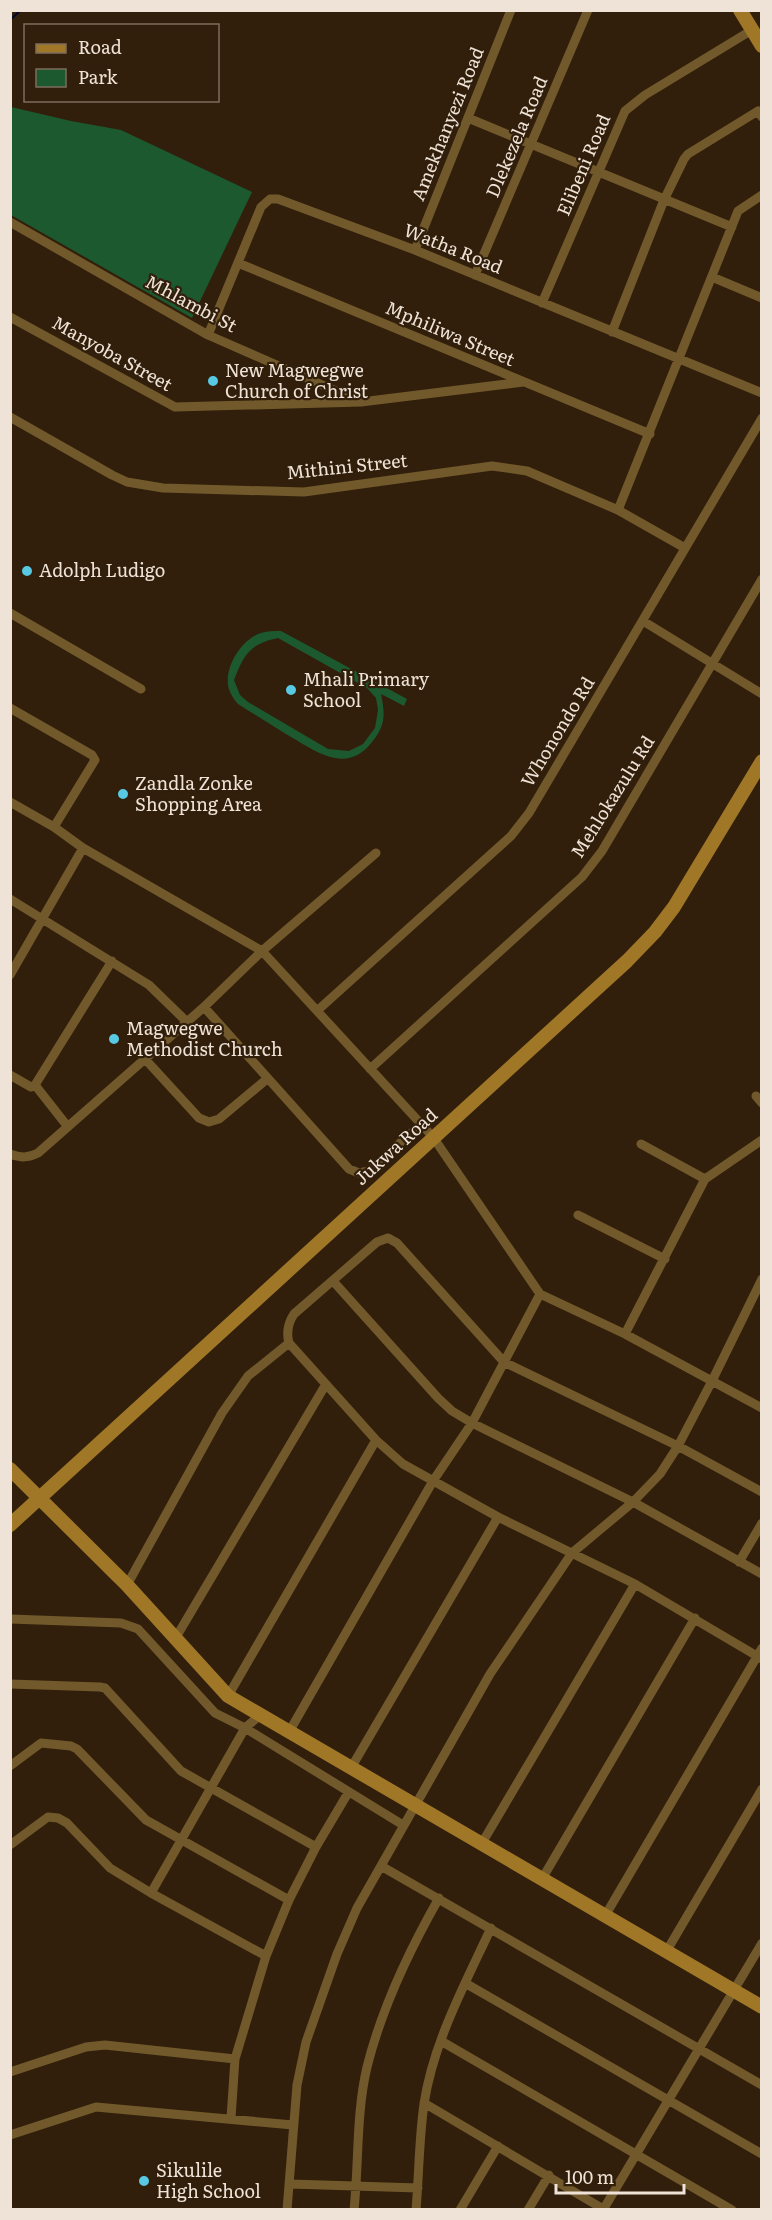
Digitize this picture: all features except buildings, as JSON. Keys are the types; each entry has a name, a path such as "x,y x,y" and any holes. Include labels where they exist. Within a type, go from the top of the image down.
{"street":[{"name":"Amekhanyezi Road","path":"415,250 511,10"},
{"name":"Dlekezela Road","path":"475,275 588,10"},
{"path":"740,10 762,46"},
{"name":"Elibeni Road","path":"542,303 625,111 645,95 752,30"},
{"path":"612,332 664,200 688,154 758,111 762,117"},
{"path":"468,118 732,227"},
{"path":"618,510 738,211 762,195"},
{"name":"Watha Road","path":"208,335 261,207 270,199 278,199 415,250 762,393"},
{"name":"Mhlambi St","path":"10,222 208,335 361,402"},
{"name":"Mphiliwa Street","path":"238,263 650,434"},
{"path":"711,277 762,298"},
{"name":"Manyoba Street","path":"10,316 175,407 361,402 523,382"},
{"name":"Mithini Street","path":"10,417 127,482 163,488 304,492 492,466 511,467 527,471 618,510 686,548"},
{"name":"Whonondo Rd","path":"318,1010 511,836 530,813 762,418"},
{"name":"Mehlokazulu Rd","path":"370,1069 582,877 602,851 762,579"},
{"path":"10,613 141,689"},
{"path":"643,621 762,694"},
{"path":"10,708 92,755 95,760 54,827"},
{"name":"Jukwa Road","path":"10,1525 627,961 655,932 688,885 762,761"},
{"path":"10,802 54,827 83,848 262,951 433,1137 540,1294 625,1334 762,1408"},
{"path":"10,975 83,848"},
{"path":"10,1154 30,1157 38,1153 204,1007 262,951 376,853"},
{"path":"10,899 149,985 186,1021"},
{"path":"10,1075 31,1087 35,1084 112,961"},
{"path":"204,1007 349,1169 359,1173 369,1171 421,1124"},
{"path":"145,1059 199,1118 209,1122 219,1119 267,1079"},
{"path":"35,1084 68,1127"},
{"path":"625,1334 705,1179 759,1142 762,1153"},
{"path":"642,1144 705,1179"},
{"path":"578,1215 665,1259"},
{"path":"605,1916 760,1654 635,1584 498,1516 403,1464 376,1440 289,1343 288,1329 294,1314 377,1242 388,1238 397,1244 504,1362 678,1446 762,1492"},
{"path":"287,2210 297,2085 306,2042 337,1954 357,1908 490,1674 572,1553 633,1502 660,1474 678,1446 762,1280"},
{"path":"333,1281 452,1411 633,1502 762,1574"},
{"path":"289,1732 433,1481 472,1423 540,1294"},
{"path":"127,1585 222,1413 248,1376 289,1343"},
{"path":"175,1639 326,1384"},
{"path":"228,1696 376,1440"},
{"path":"10,1469 127,1585 228,1696 762,2007"},
{"path":"351,1768 498,1516"},
{"path":"739,1562 762,1523"},
{"path":"482,1843 635,1584"},
{"path":"542,1879 695,1618"},
{"path":"10,1619 128,1624 145,1635 215,1713 245,1728 403,1825"},
{"path":"10,1684 105,1688 177,1767 316,1846"},
{"path":"151,1893 245,1728 259,1716"},
{"path":"10,1766 41,1743 74,1747 146,1820 288,1900"},
{"path":"666,1953 762,1789"},
{"path":"231,2118 235,2059 266,1956 288,1900 316,1846 348,1793"},
{"path":"10,1845 48,1816 58,1818 67,1823 105,1864 151,1893 266,1956"},
{"path":"381,1866 762,2085"},
{"path":"354,2210 358,2128 367,2068 391,1995 421,1930 439,1898"},
{"path":"416,2210 424,2103 441,2041 491,1928"},
{"path":"424,2103 604,2209 762,1943"},
{"path":"465,1983 762,2154"},
{"path":"441,2041 732,2210"},
{"path":"10,2072 86,2047 105,2045 235,2059"},
{"path":"10,2135 96,2107 293,2125"},
{"path":"459,2210 498,2146"},
{"path":"528,2210 549,2175"},
{"path":"290,2184 418,2188"}],"green space":[{"path":"11,107 121,130 252,192 192,318 11,215"},
{"path":"281,631 407,699 404,706 381,694 384,713 382,725 377,736 362,752 341,759 319,753 235,700 230,692 228,675 240,649 254,636 263,632","holes":["278,638 367,688 376,698 378,710 375,728 363,744 349,751 328,749 248,702 240,695 234,680 241,663 254,647"]}],"waterway":[{"path":"10,20 21,10"}],"place":[{"name":"New Magwegwe Church of Christ","path":"213,381"},
{"name":"Adolph Ludigo","path":"27,571"},
{"name":"Mhali Primary School","path":"291,690"},
{"name":"Zandla Zonke Shopping Area","path":"123,794"},
{"name":"Magwegwe Methodist Church","path":"114,1039"},
{"name":"Sikulile High School","path":"144,2181"}]}
